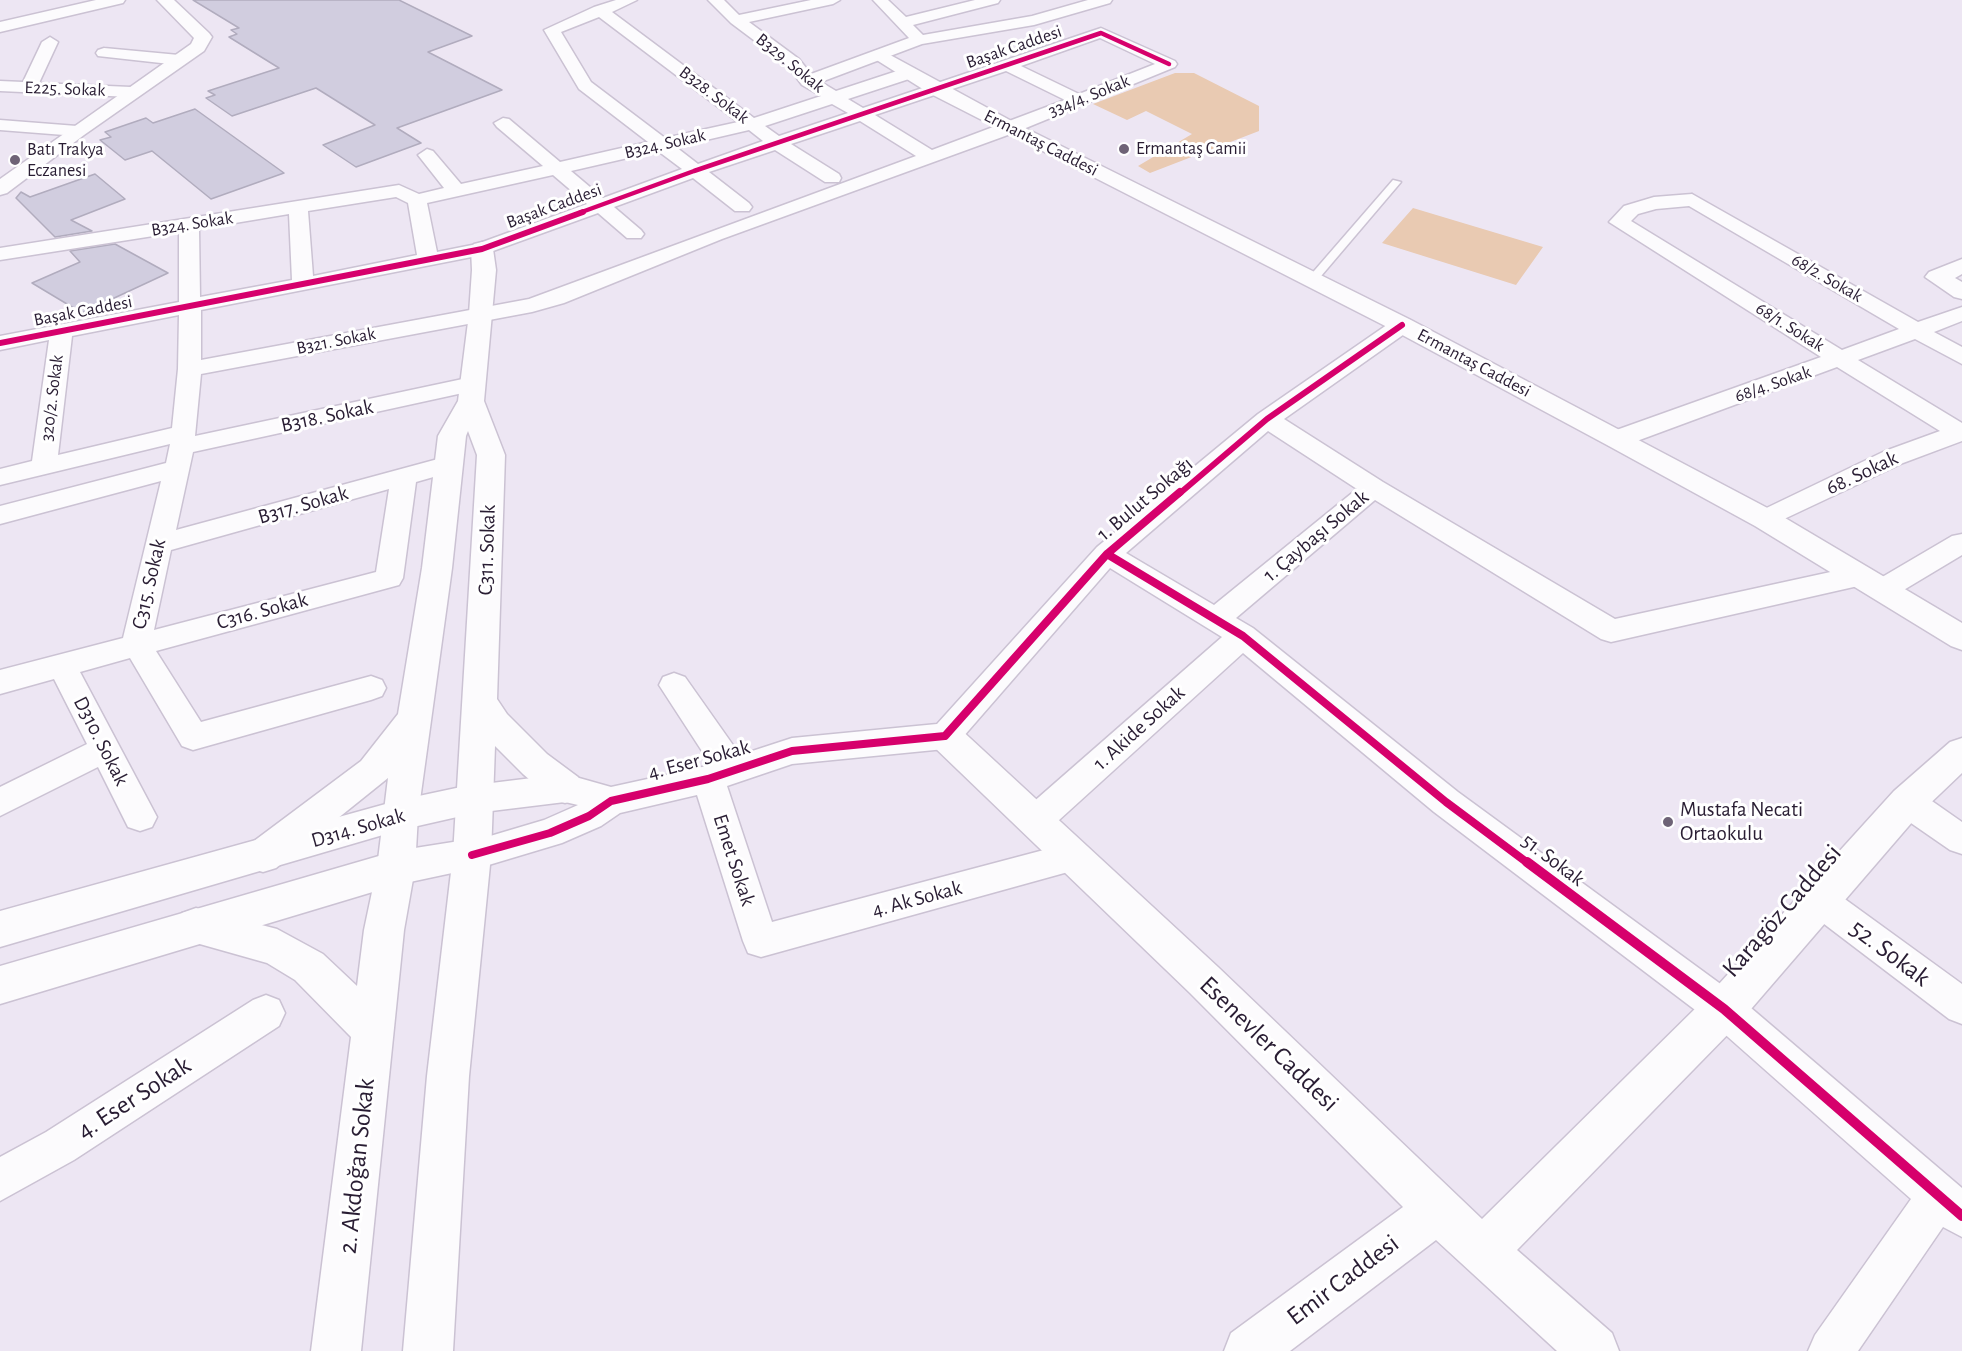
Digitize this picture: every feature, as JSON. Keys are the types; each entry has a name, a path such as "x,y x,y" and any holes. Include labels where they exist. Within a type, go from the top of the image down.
{"main road":[{"path":"0,27 117,0"},
{"path":"3,185 77,130 198,47 203,37 165,0"},
{"name":"Ermantaş Caddesi","path":"881,55 936,89 1010,128 1402,325 1617,439 1765,519 1962,638"},
{"name":"C311. Sokak","path":"428,1351 448,1076 472,855 481,701 491,455 472,393 481,314 484,270 482,249"},
{"path":"1962,266 1937,277 1962,292"},
{"name":"2. Akdoğan Sokak","path":"336,1351 378,981 396,868 400,815 437,568 452,436 472,393"},
{"path":"481,701 495,724 535,764 565,788"},
{"path":"252,859 373,771 414,718"},
{"name":"Esenevler Caddesi","path":"945,736 1204,980 1438,1210 1594,1351"},
{"name":"Karagöz Caddesi","path":"1484,1251 1724,1010 1907,802 1962,752"},
{"name":"D314. Sokak","path":"0,929 400,815 475,799"},
{"path":"0,985 396,868 472,855"},
{"path":"196,926 277,947 309,968 372,1029"},
{"name":"Emir Caddesi","path":"1249,1351 1438,1210"}],"street":[{"path":"630,0 552,30 585,86 742,207"},
{"name":"B329. Sokak","path":"716,0 735,20 793,62 808,81 930,157"},
{"path":"735,20 833,0"},
{"path":"880,0 919,40"},
{"path":"902,23 993,0"},
{"path":"808,81 919,40 1034,20 1105,0"},
{"name":"B328. Sokak","path":"599,10 777,143 832,178"},
{"name":"Başak Caddesi","path":"0,343 482,249 694,171 1101,33 1168,64"},
{"path":"28,88 50,42"},
{"path":"104,53 179,60"},
{"name":"334/4. Sokak","path":"930,157 1010,128 1168,64"},
{"path":"1007,65 1078,100"},
{"name":"B324. Sokak","path":"0,254 399,191 417,200 753,124 837,99 909,73"},
{"name":"E225. Sokak","path":"0,86 131,92"},
{"path":"503,123 634,234"},
{"path":"0,125 77,130"},
{"path":"427,154 457,192"},
{"name":"B321. Sokak","path":"190,369 556,298 715,235 930,157"},
{"path":"417,200 428,260"},
{"name":"68/1. Sokak","path":"1692,200 1654,203 1631,210 1618,222 1961,432"},
{"name":"68/2. Sokak","path":"1692,200 1962,357"},
{"path":"298,207 303,284"},
{"name":"C315. Sokak","path":"189,225 190,369 181,449 136,644 193,737 371,688"},
{"name":"68/4. Sokak","path":"1617,439 1962,314"},
{"name":"1. Bulut Sokağı","path":"945,736 1107,554 1267,419 1402,325"},
{"name":"320/2. Sokak","path":"44,466 61,331"},
{"name":"B318. Sokak","path":"181,449 472,393"},
{"name":"1. Çaybaşı Sokak","path":"1229,628 1374,488 1267,419"},
{"name":"68. Sokak","path":"1765,519 1894,457 1961,432"},
{"path":"0,477 44,466 181,449"},
{"path":"0,515 181,449"},
{"name":"B317. Sokak","path":"157,545 449,464"},
{"name":"C316. Sokak","path":"0,682 388,578 404,476"},
{"path":"1374,488 1611,631 1858,576"},
{"path":"1882,590 1962,543"},
{"name":"51. Sokak","path":"1107,554 1229,628 1446,802 1724,1010 1951,1206"},
{"name":"1. Akide Sokak","path":"1035,821 1229,628"},
{"name":"D310. Sokak","path":"62,665 140,817"},
{"name":"Emet Sokak","path":"674,685 720,775 761,941"},
{"name":"4. Eser Sokak","path":"472,855 550,833 588,816 611,801 720,775 792,751 945,736"},
{"path":"0,802 105,749"},
{"name":"4. Eser Sokak","path":"475,799 565,788 611,801"},
{"path":"1907,802 1962,840"},
{"name":"4. Ak Sokak","path":"761,941 1074,857"},
{"name":"52. Sokak","path":"1819,900 1962,1006"},
{"name":"4. Eser Sokak","path":"0,1180 60,1146 266,1013"},
{"path":"1831,1351 1951,1206"}],"lane":[{"path":"1312,280 1396,182"}],"shaded area":[{"path":"1175,73 1194,73 1259,106 1259,131 1150,173 1138,166 1192,134 1146,111 1127,120 1093,104"},
{"path":"1413,208 1543,247 1516,285 1382,243"}],"building":[{"path":"193,0 399,0 472,36 428,52 502,90 397,128 421,143 356,167 323,145 375,125 316,88 232,116 206,98 215,95 208,91 279,68 229,37 237,34 231,30 239,28"},
{"path":"195,109 284,173 211,199 152,151 125,160 100,140 111,137 105,132 146,118 153,123"},
{"path":"95,174 125,199 71,220 92,231 55,237 16,198 21,192 30,197"},
{"path":"115,244 168,273 82,313 32,283 80,262 70,251"}],"cycle path":[{"path":"0,343 482,249 694,171 1101,33 1169,64"},
{"path":"472,855 550,833 589,816 611,801 708,779 792,751 945,736 1107,554 1267,419 1402,325"},
{"path":"1107,554 1243,636 1446,802 1724,1009 1962,1216"}],"place":[{"name":"Ermantaş Camii","path":"1124,149"},
{"name":"Batı Trakya Eczanesi","path":"15,160"},
{"name":"Mustafa Necati Ortaokulu","path":"1668,822"}]}
